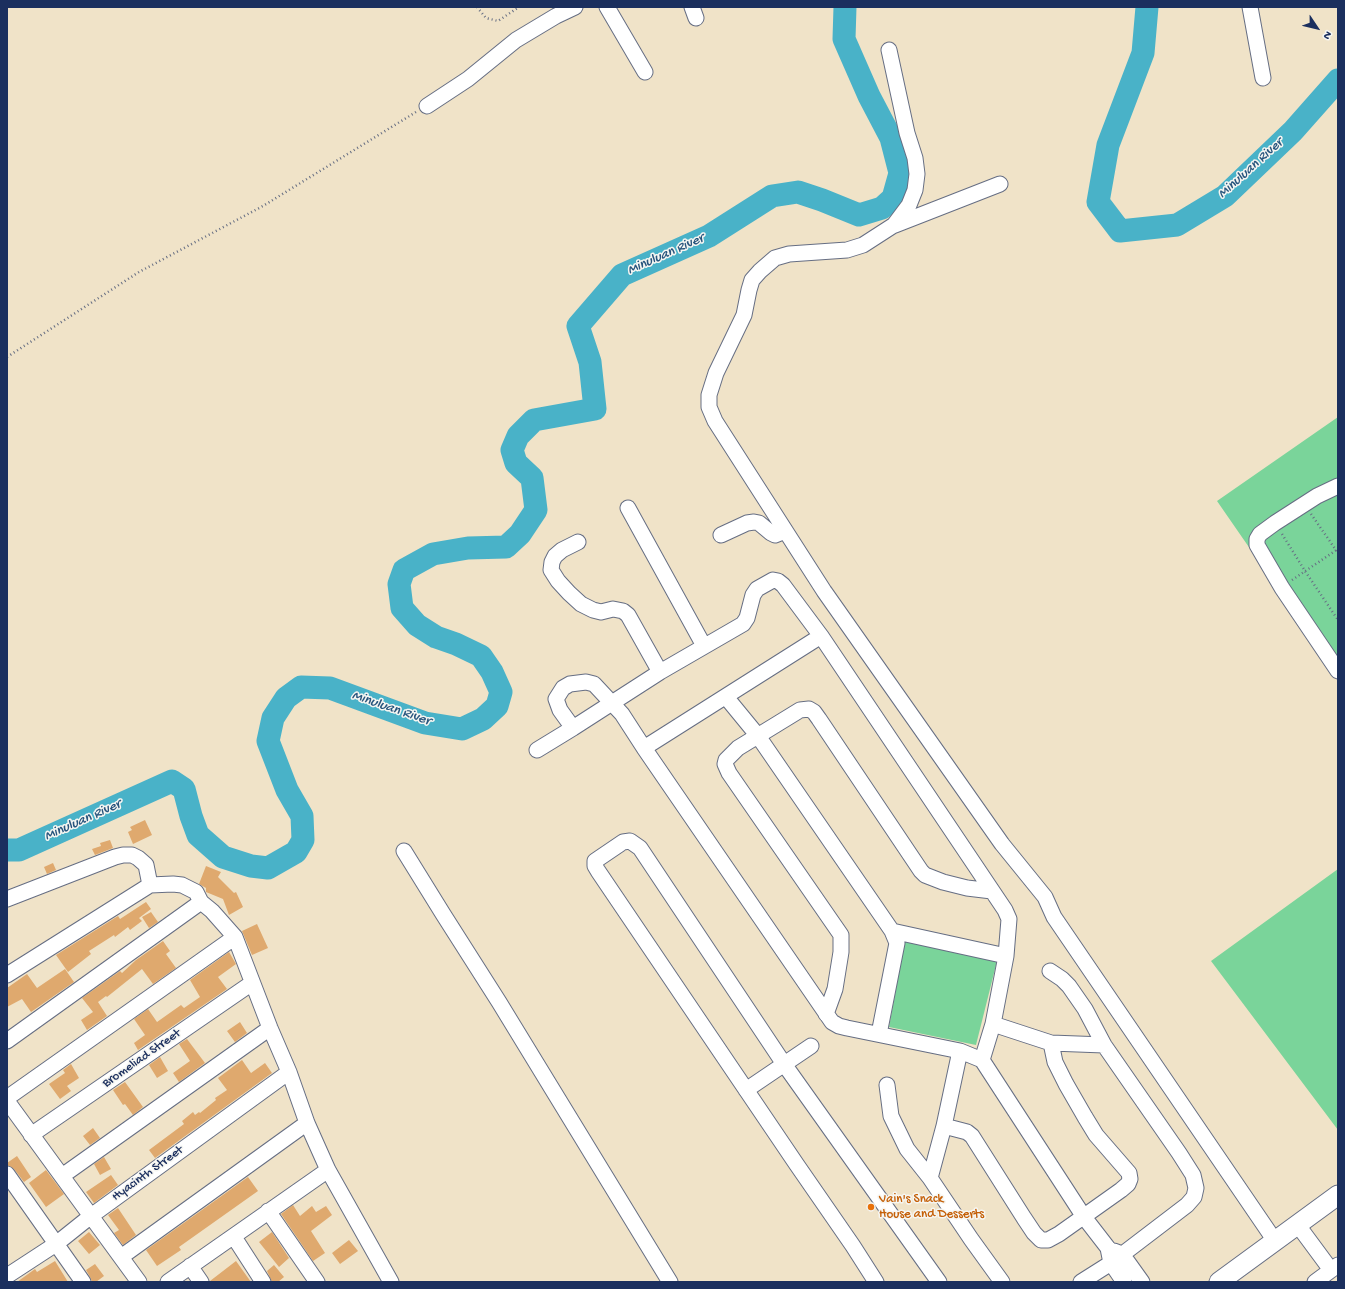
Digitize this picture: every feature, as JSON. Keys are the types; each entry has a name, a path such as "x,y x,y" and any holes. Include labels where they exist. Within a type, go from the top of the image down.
{"main road":[{"path":"1219,1282 1338,1195"}],"street":[{"path":"427,106 468,79 516,40 556,16 575,7"},
{"path":"607,7 645,72"},
{"path":"1250,7 1263,78"},
{"path":"889,50 907,133 915,158 917,174 915,190 909,205 894,225"},
{"path":"1000,184 894,225 864,245 847,250 789,254 775,258 752,280 744,315 716,373 709,395 709,407 715,421 824,591 1002,844 1045,897 1054,917 1275,1241"},
{"path":"1337,490 1304,504 1275,523 1260,534 1257,539 1257,545 1282,588 1338,670"},
{"path":"628,508 704,646"},
{"path":"721,535 747,523 754,522 775,535 785,531"},
{"path":"578,542 562,550 555,556 552,562 551,570 569,594 581,604 593,610 602,612 613,609 623,611 628,616 660,672"},
{"path":"537,750 660,672 743,624 747,618 753,595 757,589 773,580 778,581 783,585 821,636 1005,910 1009,919 1006,956 993,1024 982,1060"},
{"path":"644,748 821,636"},
{"path":"573,728 556,702 558,694 563,688 577,682 594,684 622,714 832,1022 839,1026 960,1051 982,1060 1084,1217 1108,1248 1142,1282"},
{"path":"726,697 758,736 892,930 897,943 879,1034"},
{"path":"826,1014 835,989 841,952 841,935 729,773 725,764 726,760 738,748 800,710 809,710 814,712 921,871 925,875 943,882 967,888 992,891"},
{"path":"876,1282 595,866 595,861 623,842 630,841 640,848 784,1064 939,1282"},
{"path":"404,851 499,1002 670,1282"},
{"path":"7,899 115,857 124,855 132,855 138,858 146,866 150,885"},
{"path":"7,975 150,885 173,884 196,892 201,902 212,911 234,937 289,1072 307,1123 328,1170 391,1282"},
{"path":"7,1041 201,902"},
{"path":"892,930 1006,956"},
{"path":"7,1098 234,937"},
{"path":"1050,971 1062,978 1085,1009 1104,1045 1193,1175 1196,1188 1194,1197 1187,1205 1117,1258 1081,1282"},
{"name":"Bromeliad Street","path":"31,1135 252,983"},
{"path":"993,1024 1051,1042 1104,1045"},
{"path":"62,1176 270,1028"},
{"path":"944,1126 967,1132 972,1136 1024,1218 1034,1233 1041,1240 1048,1240 1084,1217 1128,1184 1130,1179 1129,1173 1096,1135 1066,1084 1055,1062 1051,1042"},
{"path":"746,1090 811,1046"},
{"path":"930,1178 944,1126 960,1051"},
{"name":"Hyacinth Street","path":"11,1275 56,1244 91,1216 289,1072"},
{"path":"887,1085 891,1116 907,1149 930,1178 1002,1282"},
{"path":"7,1102 140,1282"},
{"path":"121,1257 307,1123"},
{"path":"168,1282 328,1170"},
{"path":"7,1174 83,1282"},
{"path":"268,1211 317,1282"},
{"path":"1297,1224 1334,1267 1315,1282"},
{"path":"234,1237 263,1282"},
{"path":"1117,1258 1124,1282"},
{"path":"190,1266 201,1282"}],"path":[{"path":"477,7 486,18 498,21 519,7"},
{"path":"7,357 139,272 263,206 427,106"},
{"path":"1282,588 1304,571 1337,551 1304,504"},
{"path":"1275,523 1304,571 1338,620"}],"green space":[{"path":"1338,417 1338,676 1217,501"},
{"path":"1338,869 1338,1130 1211,961"},
{"path":"906,935 998,957 976,1045 889,1027"}],"building":[{"path":"145,820 152,835 133,844 128,832 132,830 130,827"},
{"path":"110,840 113,848 95,855 92,849 101,846 100,843"},
{"path":"53,863 56,870 47,874 44,867"},
{"path":"206,866 221,872 218,877 234,893 236,892 243,907 229,915 223,899 206,892 206,888 199,884"},
{"path":"146,902 151,909 139,918 142,921 130,930 128,927 115,937 114,935 89,951 91,954 68,972 56,955 118,916 120,919"},
{"path":"151,912 158,922 149,928 142,917"},
{"path":"257,924 268,948 252,955 242,931"},
{"path":"163,941 170,951 166,954 176,968 153,984 142,969 107,997 106,996 98,1002 107,1016 87,1030 81,1020 93,1012 82,998 120,971 122,973 136,960"},
{"path":"229,952 236,964 218,977 227,989 138,1050 134,1043 145,1035 134,1019 148,1009 157,1022 181,1005 184,1008 200,997 190,980"},
{"path":"65,969 74,982 31,1012 22,999 7,1007 7,988 27,974 37,988"},
{"path":"240,1022 247,1033 235,1042 227,1031"},
{"path":"187,1039 205,1063 179,1082 173,1073 190,1061 179,1044"},
{"path":"160,1057 168,1071 157,1078 149,1065"},
{"path":"242,1060 251,1073 265,1063 272,1073 155,1158 149,1150 184,1124 182,1121 193,1112 195,1115 199,1112 200,1113 216,1100 215,1098 227,1090 218,1078"},
{"path":"71,1064 79,1078 67,1086 71,1091 60,1099 49,1084 65,1073 63,1070"},
{"path":"125,1082 143,1107 133,1115 125,1104 123,1105 113,1090"},
{"path":"93,1128 100,1138 90,1145 83,1136"},
{"path":"17,1156 31,1177 24,1182 14,1169 7,1165 7,1163"},
{"path":"104,1157 111,1169 100,1175 94,1164"},
{"path":"46,1170 64,1194 46,1207 29,1183"},
{"path":"111,1175 118,1185 94,1203 86,1192"},
{"path":"248,1177 258,1191 179,1247 181,1250 157,1266 146,1250"},
{"path":"293,1205 300,1216 312,1206 316,1212 326,1206 332,1215 311,1231 325,1253 313,1261 281,1214"},
{"path":"118,1208 136,1235 123,1245 114,1233 119,1230 108,1215"},
{"path":"89,1232 100,1245 89,1254 78,1241"},
{"path":"272,1232 289,1258 279,1267 259,1242"},
{"path":"349,1240 358,1251 340,1264 332,1253"},
{"path":"55,1261 68,1282 17,1282 35,1269 37,1272"},
{"path":"236,1261 251,1282 210,1282 210,1281"},
{"path":"95,1264 104,1276 96,1282 92,1282 86,1270"},
{"path":"274,1265 284,1277 278,1282 272,1282 267,1271"}],"waterway":[{"name":"Minuluan River","path":"7,850 19,850 172,781 184,789 198,835 223,857 251,866 268,868 296,852 303,840 302,816 287,790 268,741 273,718 286,698 301,687 330,688 425,723 462,729 483,719 497,706 501,692 492,672 481,656 456,644 436,637 417,625 402,608 399,584 404,570 433,554 468,548 506,547 520,534 536,510 532,478 516,463 512,450 518,436 534,420 595,409 590,362 578,326 622,275 709,236 772,196 798,192 859,215 882,208 893,198 900,173 891,138 869,96 844,39 845,7"},
{"name":"Minuluan River","path":"1147,7 1143,53 1108,145 1098,202 1120,231 1177,225 1225,196 1293,131 1338,80"}],"place":[{"name":"Vain's Snack House and Desserts","path":"871,1207"}]}
